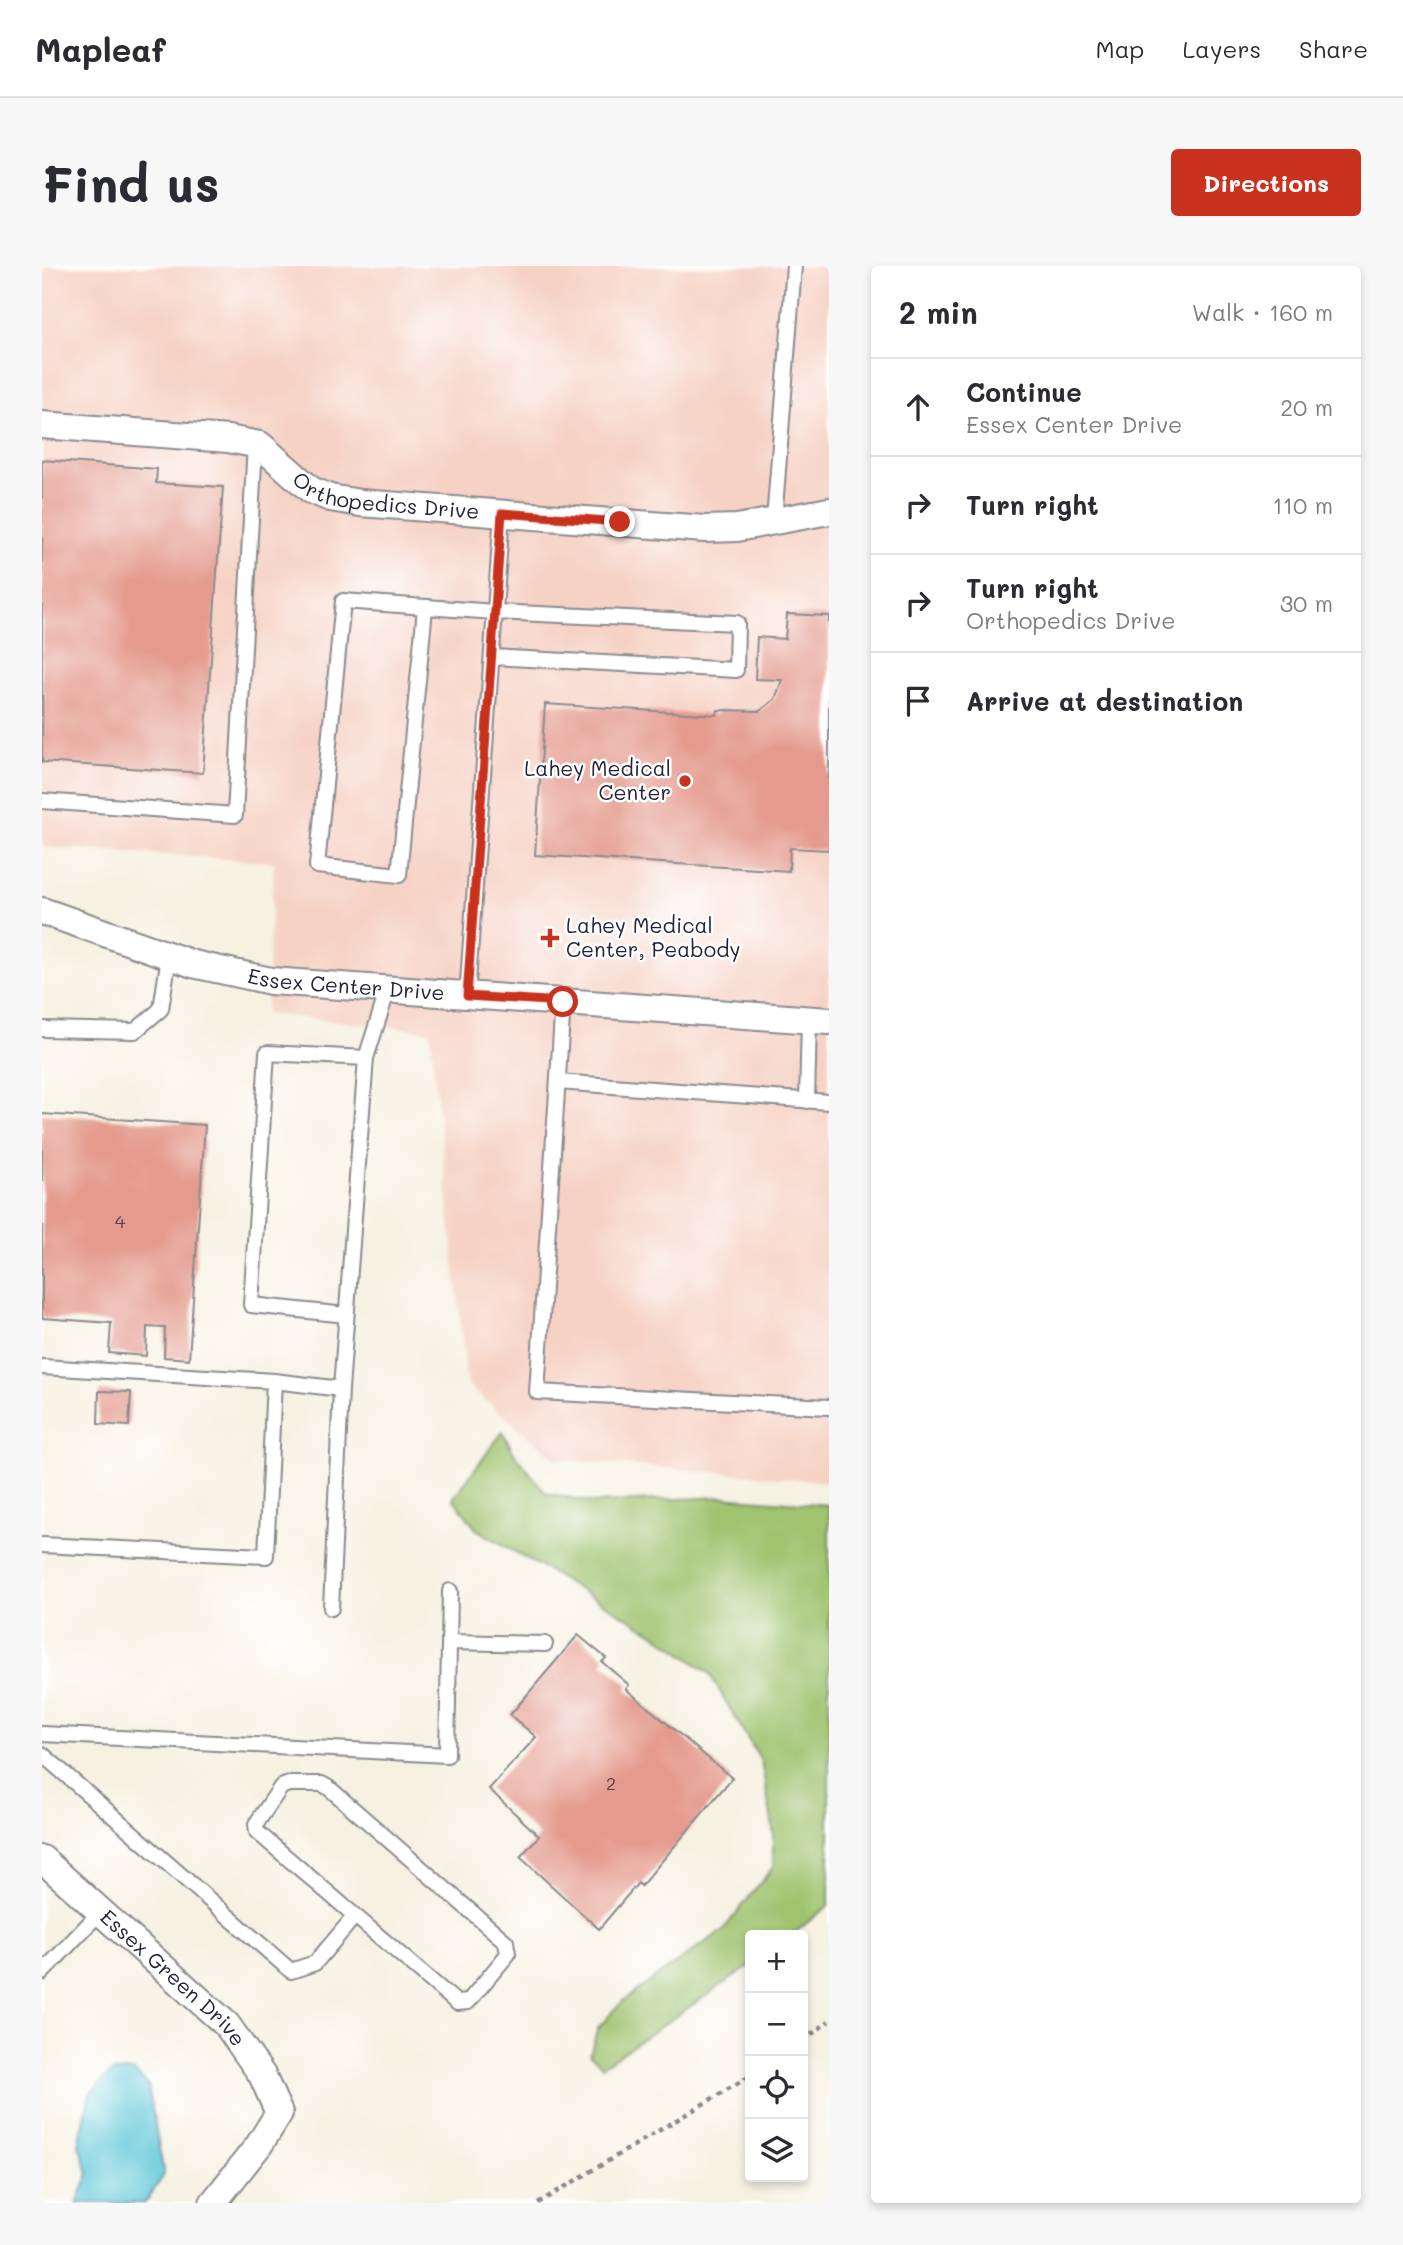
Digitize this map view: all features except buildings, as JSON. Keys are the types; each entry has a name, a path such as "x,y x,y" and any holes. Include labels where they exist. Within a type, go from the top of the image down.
{"street":[{"name":"Orthopedics Drive","path":"42,425 228,439 255,444 277,457 311,490 330,498 705,529 829,512"},
{"name":"Essex Center Drive","path":"42,911 193,964 271,981 819,1021"},
{"name":"Essex Green Drive","path":"42,1859 227,2025 262,2075 279,2113 213,2203"}],"lane":[{"path":"774,521 794,266"},
{"path":"42,801 235,815 255,444"},
{"path":"467,996 502,513"},
{"path":"425,608 399,874 317,866 342,601 495,612 737,623 736,670 492,657"},
{"path":"42,1029 135,1031 161,1009 169,956"},
{"path":"331,1608 341,1389 366,1058 388,989"},
{"path":"563,1002 537,1392 829,1407"},
{"path":"807,1101 819,1021"},
{"path":"346,1315 251,1306 267,1054 366,1058"},
{"path":"558,1082 829,1102"},
{"path":"42,1367 274,1381 341,1389"},
{"path":"42,1545 266,1556 274,1381"},
{"path":"42,1734 447,1755 450,1591"},
{"path":"449,1642 545,1644"},
{"path":"42,1754 290,1971 315,1963 354,1917"},
{"path":"322,1784 329,1788 506,1942 508,1954 468,2002 457,2003 354,1917 257,1832 256,1824 281,1787 322,1784"},
{"path":"42,1973 101,1911"}],"path":[{"path":"808,2037 829,2021"},
{"path":"538,2203 745,2079"}],"shaded area":[{"path":"42,266 829,266 829,1482 556,1459 467,1385 430,1031 266,1014 274,862 42,847"}],"green space":[{"path":"503,1432 512,1450 546,1493 595,1503 721,1497 829,1505 829,1905 798,1930 745,1930 745,1969 602,2066 590,2054 598,2028 623,2001 723,1930 773,1867 773,1828 761,1761 709,1673 652,1632 476,1529 453,1498"}],"water":[{"path":"134,2071 148,2085 164,2175 145,2203 77,2203 89,2174 79,2145 90,2093 112,2072"}],"place":[{"name":"Lahey Medical Center","path":"685,781"},
{"name":"Lahey Medical Center, Peabody","path":"550,938"}],"route":[{"path":"563,1002 467,996 502,513 620,522"}]}
